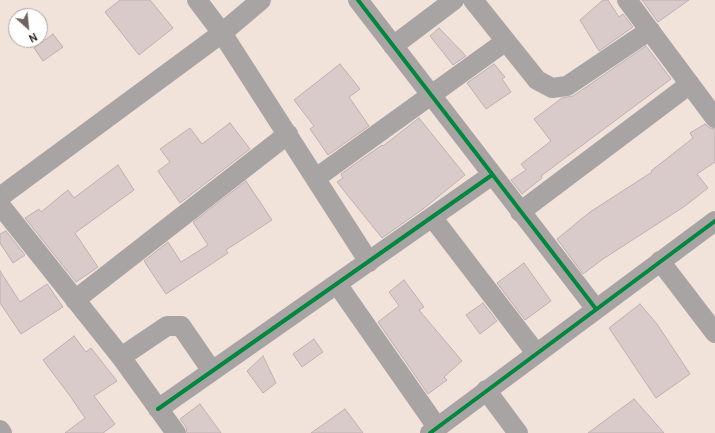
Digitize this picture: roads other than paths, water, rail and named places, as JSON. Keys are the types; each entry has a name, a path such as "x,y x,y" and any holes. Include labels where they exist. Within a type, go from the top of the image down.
{"street":[{"path":"197,0 222,32 369,262"},
{"path":"0,197 222,32 261,0"},
{"path":"358,0 596,309"},
{"path":"393,46 454,0"},
{"path":"473,0 537,80 552,88 566,86 650,30"},
{"path":"628,0 715,118"},
{"path":"316,178 506,41"},
{"path":"520,212 690,84"},
{"path":"75,300 288,134"},
{"path":"158,409 492,175"},
{"path":"0,205 121,357 176,433"},
{"path":"432,217 536,353"},
{"path":"337,284 433,430 715,221"},
{"path":"660,261 715,333"},
{"path":"121,357 167,326 181,326 212,371"},
{"path":"486,390 518,433"}]}
